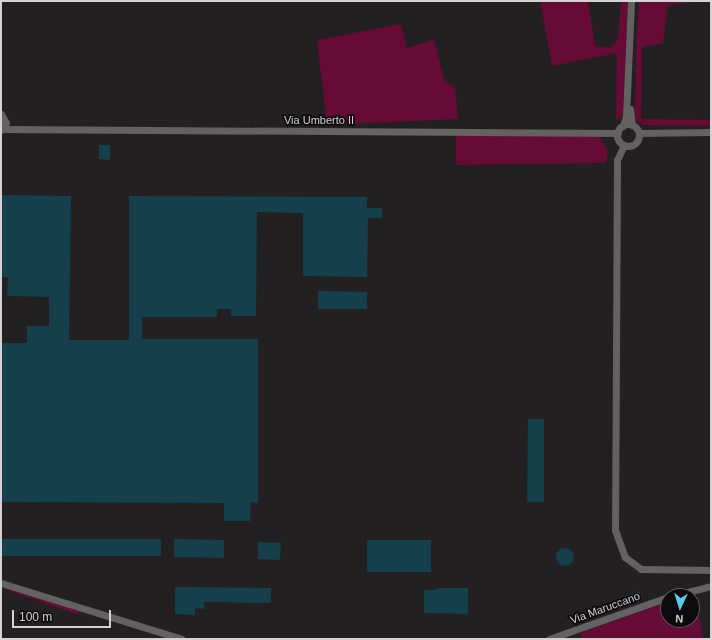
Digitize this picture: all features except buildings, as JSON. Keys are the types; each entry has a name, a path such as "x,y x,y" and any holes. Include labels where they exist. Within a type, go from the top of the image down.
{"street":[{"path":"631,1 626,116 623,126 618,133 620,142 624,145 633,145 637,142 639,133"},
{"path":"636,1 630,117 632,125 639,133 711,132"},
{"path":"1,114 6,122 2,130"},
{"name":"Via Umberto II","path":"6,122 19,129"},
{"path":"623,126 632,125"},
{"name":"Via Umberto II","path":"2,130 618,133"},
{"path":"624,145 617,160 615,530 625,557 641,569 711,570"},
{"path":"1,583 182,639"},
{"path":"700,589 711,586"},
{"name":"Via Maruccano","path":"549,639 660,600"}],"shaded area":[{"path":"540,1 588,1 595,46 610,48 618,38 621,1 628,1 623,112 621,119 616,119 617,53 552,66"},
{"path":"639,1 701,1 668,5 663,43 642,47 641,119 711,120 711,126 643,125 635,119 636,48 640,46 636,47"},
{"path":"401,24 407,48 434,40 445,82 455,86 458,119 327,125 317,40"},
{"path":"456,136 599,136 608,151 606,163 456,165"},
{"path":"1,588 23,593 81,612 76,614"},
{"path":"660,605 660,628 700,628 700,622 703,639 581,639 580,633"}]}
